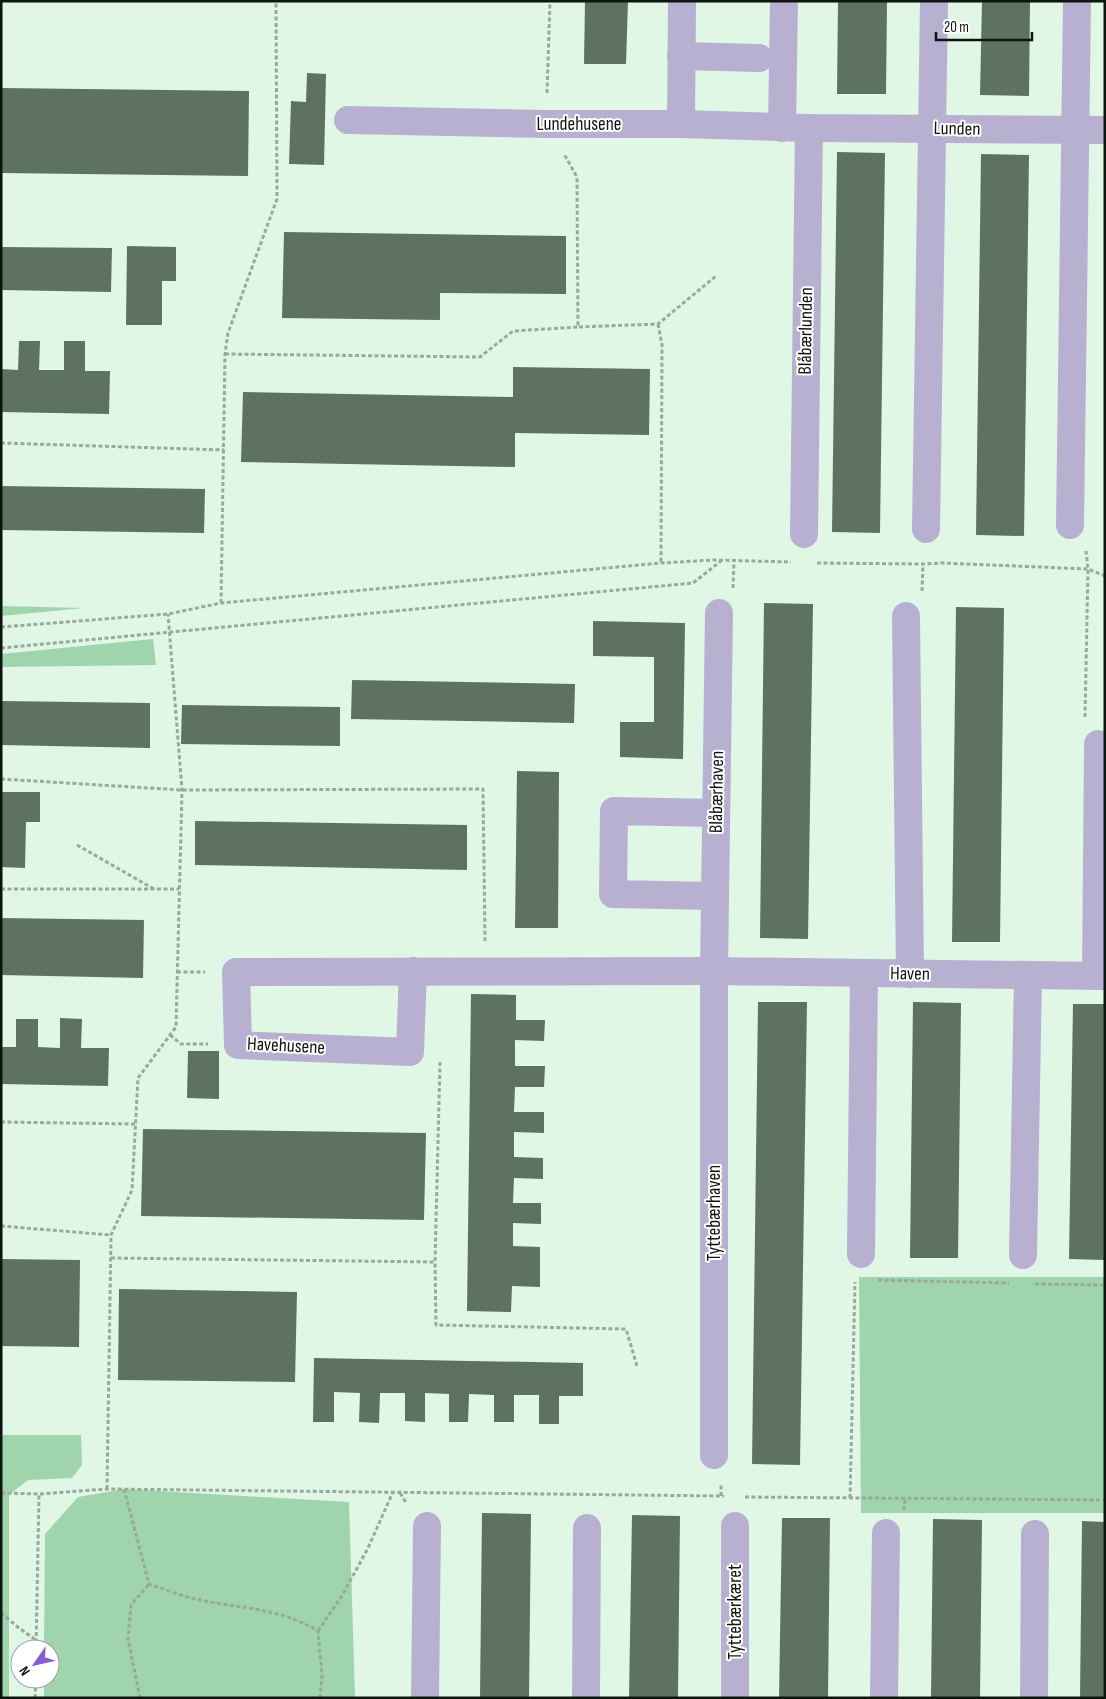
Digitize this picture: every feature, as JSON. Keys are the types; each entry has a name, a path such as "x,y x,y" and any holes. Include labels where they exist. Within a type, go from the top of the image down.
{"street":[{"path":"680,124 682,1"},
{"path":"782,128 784,1"},
{"path":"926,529 934,1"},
{"path":"1070,525 1077,1"},
{"path":"682,56 759,58"},
{"name":"Lundehusene","path":"348,120 546,124 680,124 809,128"},
{"name":"Lunden","path":"809,128 1105,130"},
{"name":"Blåbærlunden","path":"804,534 809,128"},
{"name":"Blåbærhaven","path":"714,971 719,613"},
{"path":"906,616 910,974"},
{"path":"1098,744 1101,976"},
{"path":"715,896 613,894 614,811 716,813"},
{"name":"Havehusene","path":"413,971 410,1052 238,1045 236,972 413,971 714,971"},
{"name":"Haven","path":"714,971 1101,976"},
{"name":"Tyttebærhaven","path":"714,971 714,1454"},
{"path":"862,1267 864,973"},
{"path":"1023,1255 1028,975"},
{"path":"425,1698 427,1526"},
{"name":"Tyttebærkæret","path":"735,1526 735,1698"},
{"path":"586,1698 587,1528"},
{"path":"884,1698 886,1533"},
{"path":"1034,1698 1035,1534"}],"path":[{"path":"221,603 225,354 228,333 277,199 276,1"},
{"path":"577,177 578,327"},
{"path":"225,354 480,357 513,330 658,324 716,276"},
{"path":"658,324 662,345 661,563"},
{"path":"1,443 224,450"},
{"path":"1070,525 1085,538 1088,569 1085,721 1098,744"},
{"path":"1,648 693,584 722,560"},
{"path":"1,627 168,614 221,603 661,563 722,560 792,562"},
{"path":"811,562 942,563 1088,569 1105,576"},
{"path":"107,1489 111,1235 132,1190 138,1078 176,1027 182,790 168,614"},
{"path":"1,780 182,790 483,789 486,971"},
{"path":"77,845 155,889"},
{"path":"1,889 179,889"},
{"path":"170,1035 180,1044 238,1045"},
{"path":"441,1053 435,1262 436,1325 626,1329 637,1366"},
{"path":"1,1122 135,1124"},
{"path":"1,1226 111,1235"},
{"path":"111,1258 435,1262"},
{"path":"850,1498 855,1279 862,1267"},
{"path":"876,1280 1011,1283"},
{"path":"1030,1284 1105,1285"},
{"path":"124,1489 148,1584"},
{"path":"1,1492 39,1494 124,1489 729,1496"},
{"path":"320,1698 322,1674 318,1631 343,1594 368,1548 393,1492"},
{"path":"36,1639 39,1494"},
{"path":"737,1496 1105,1500"},
{"path":"148,1584 198,1600 267,1611 305,1623 318,1631"},
{"path":"140,1698 128,1639 131,1605 148,1584"},
{"path":"1,1613 35,1639"}],"green space":[{"path":"1,606 84,608 1,616"},
{"path":"153,639 156,665 1,667 1,654"},
{"path":"859,1277 1105,1277 1105,1513 861,1513"},
{"path":"1,1435 81,1435 82,1465 72,1478 28,1480 9,1495 9,1698 1,1698"},
{"path":"124,1489 349,1502 355,1698 44,1698 44,1689 60,1689 60,1639 44,1639 45,1534 78,1497"}],"building":[{"path":"585,1 628,1 626,64 584,64"},
{"path":"838,1 887,1 886,94 837,94"},
{"path":"982,1 1030,1 1029,96 980,95"},
{"path":"307,73 326,74 324,165 289,164 291,101 306,102"},
{"path":"1,88 249,91 248,176 1,173"},
{"path":"837,152 885,153 880,533 832,532"},
{"path":"981,154 1029,155 1024,536 976,535"},
{"path":"284,232 566,236 566,294 440,293 440,320 282,318"},
{"path":"127,246 176,247 176,281 162,281 162,325 126,325"},
{"path":"1,247 112,248 111,292 1,290"},
{"path":"19,341 40,341 39,370 64,370 64,341 85,341 85,371 110,371 109,414 1,412 1,369 18,370"},
{"path":"513,367 650,369 649,435 515,433 515,467 241,462 243,392 513,397"},
{"path":"1,486 205,489 204,533 1,530"},
{"path":"764,603 813,604 808,939 760,938"},
{"path":"956,607 1004,608 1000,942 952,942"},
{"path":"593,621 685,623 683,759 620,757 620,722 654,722 654,657 593,656"},
{"path":"352,680 575,684 574,723 351,719"},
{"path":"1,701 150,703 150,748 1,745"},
{"path":"182,705 340,707 340,746 181,744"},
{"path":"517,771 559,772 558,928 515,928"},
{"path":"1,792 40,792 40,822 26,822 25,868 1,867"},
{"path":"195,821 467,825 467,870 195,865"},
{"path":"1,918 144,920 143,978 1,975"},
{"path":"471,994 516,995 516,1020 545,1020 544,1041 515,1040 515,1066 545,1066 544,1087 515,1087 514,1112 544,1112 544,1133 514,1132 514,1157 543,1158 543,1179 514,1178 513,1203 541,1203 541,1224 513,1223 513,1246 540,1247 540,1287 512,1286 511,1312 467,1311"},
{"path":"758,1002 807,1002 800,1465 752,1464"},
{"path":"913,1002 961,1003 958,1258 910,1258"},
{"path":"1073,1004 1105,1004 1105,1260 1069,1259"},
{"path":"60,1018 82,1019 81,1048 109,1048 108,1086 1,1084 1,1047 16,1047 16,1019 38,1019 38,1047 60,1048"},
{"path":"188,1051 219,1051 219,1099 187,1098"},
{"path":"143,1129 426,1133 424,1220 141,1216"},
{"path":"1,1259 80,1260 79,1347 1,1346"},
{"path":"119,1289 297,1292 295,1382 118,1380"},
{"path":"314,1358 583,1363 583,1396 559,1396 559,1424 539,1424 539,1395 514,1395 514,1422 494,1422 494,1395 469,1394 468,1422 449,1422 449,1394 425,1393 425,1422 405,1421 405,1393 380,1393 379,1423 359,1422 360,1393 334,1392 334,1422 313,1422"},
{"path":"482,1513 531,1514 529,1698 480,1698"},
{"path":"632,1515 680,1516 678,1698 629,1698"},
{"path":"782,1518 830,1518 828,1698 779,1698"},
{"path":"933,1519 982,1520 980,1698 931,1698"},
{"path":"1082,1521 1105,1522 1105,1698 1080,1698"}]}
